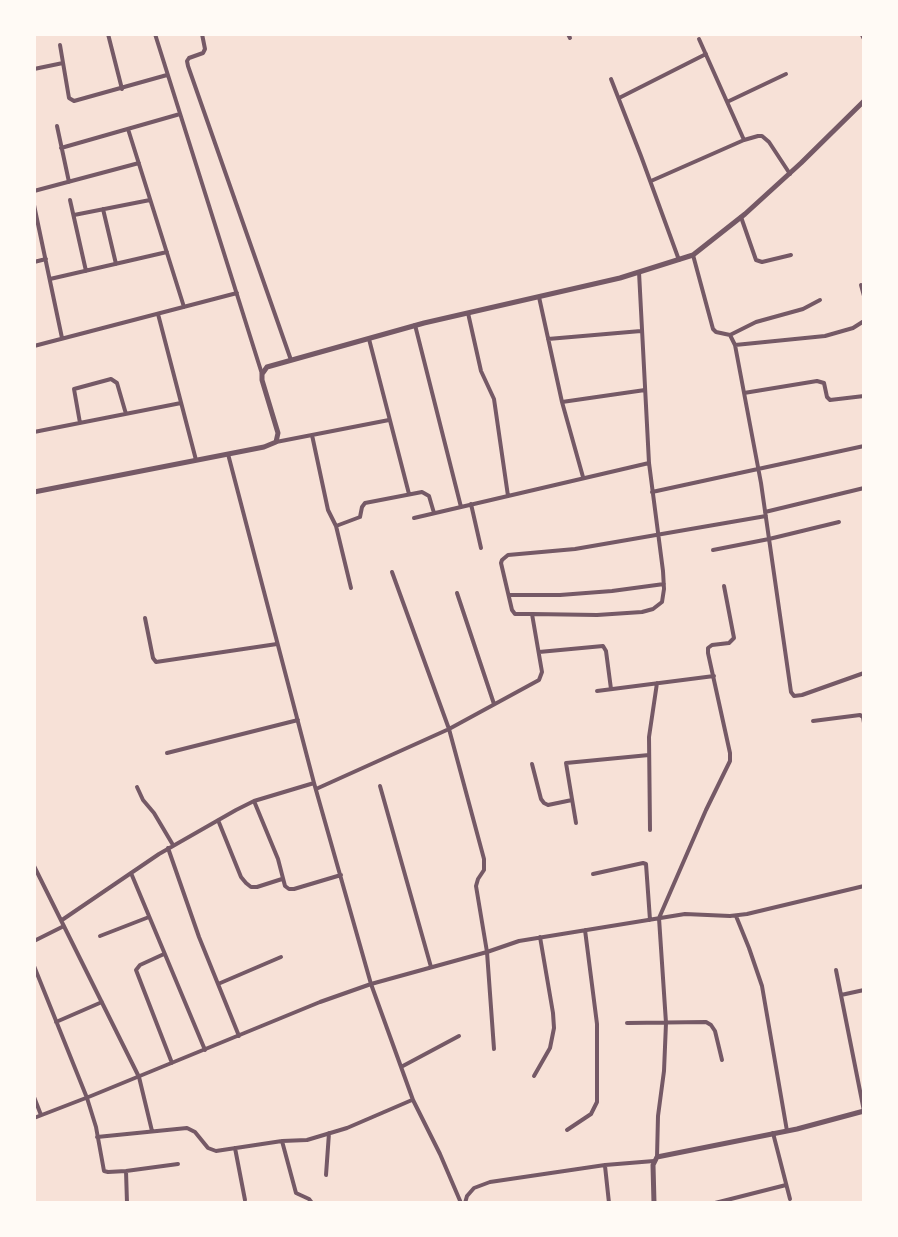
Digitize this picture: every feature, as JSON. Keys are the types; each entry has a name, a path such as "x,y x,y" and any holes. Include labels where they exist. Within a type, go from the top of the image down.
{"street":[{"path":"108,34 122,89"},
{"path":"155,34 262,374 278,433 276,442"},
{"path":"202,34 205,49 203,53 189,58 188,66 291,360"},
{"path":"699,39 744,140"},
{"path":"60,45 71,100 74,101 167,75"},
{"path":"618,98 706,54"},
{"path":"34,69 63,63"},
{"path":"727,102 786,74"},
{"path":"611,79 679,260"},
{"path":"262,374 267,367 415,325 639,272 693,255 790,174 864,101"},
{"path":"61,148 180,114"},
{"path":"57,126 69,182"},
{"path":"128,129 184,307"},
{"path":"651,181 758,136 765,138 790,174"},
{"path":"34,191 139,163"},
{"path":"70,200 86,271"},
{"path":"74,215 150,200"},
{"path":"34,205 62,338"},
{"path":"103,209 116,264"},
{"path":"741,217 756,260 762,262 791,255"},
{"path":"50,279 167,252"},
{"path":"693,255 716,332 730,335 756,322 803,309 820,300"},
{"path":"34,262 46,259"},
{"path":"639,272 649,463 652,492 658,536 664,584 662,602 649,611 597,615 515,614 501,563 508,555 575,549 658,536 766,514 864,488"},
{"path":"861,285 864,296"},
{"path":"34,346 237,293"},
{"path":"539,297 562,402 583,477"},
{"path":"468,313 481,371 494,399 508,496"},
{"path":"158,314 196,460"},
{"path":"735,345 825,336 853,328 864,321"},
{"path":"415,325 461,507"},
{"path":"548,339 642,331"},
{"path":"730,335 735,345 766,514 792,694 802,695 864,673"},
{"path":"369,339 409,494"},
{"path":"80,423 74,389 111,379 117,383 126,414"},
{"path":"744,393 817,381 824,383 830,400 864,396"},
{"path":"562,402 645,390"},
{"path":"34,432 181,403"},
{"path":"34,492 389,420"},
{"path":"312,435 328,510 336,526 351,588"},
{"path":"652,492 864,446"},
{"path":"228,454 314,783 371,984 413,1100 463,1203"},
{"path":"414,518 649,463"},
{"path":"336,526 360,517 365,503 409,494 426,493 434,513"},
{"path":"471,504 481,548"},
{"path":"713,550 839,522"},
{"path":"392,572 449,729 484,859 484,870 476,886 487,952 494,1049"},
{"path":"509,595 560,595 664,584"},
{"path":"654,1203 666,1023 659,918 730,761 708,648 729,643 734,638 724,586"},
{"path":"457,593 494,704"},
{"path":"316,789 449,729 541,678 532,614"},
{"path":"145,618 156,662 277,644"},
{"path":"539,652 603,646 611,689"},
{"path":"597,691 714,676"},
{"path":"650,830 649,737 657,683"},
{"path":"813,721 860,715 864,723"},
{"path":"167,753 298,720"},
{"path":"576,823 567,762 649,755"},
{"path":"532,764 544,803 548,805 572,800"},
{"path":"34,941 170,847 254,801 314,783"},
{"path":"380,786 431,967"},
{"path":"137,787 170,847 239,1036"},
{"path":"254,801 278,859 285,886 294,889 341,875"},
{"path":"218,820 246,883 257,887 282,879"},
{"path":"593,874 646,864 650,920"},
{"path":"34,866 139,1077 152,1131"},
{"path":"131,873 205,1050"},
{"path":"34,1118 320,1002 519,941 685,914 736,915 864,886"},
{"path":"736,915 762,986 787,1131"},
{"path":"100,936 149,917"},
{"path":"567,1130 591,1114 597,1102 597,1024 585,930"},
{"path":"534,1076 550,1048 554,1028 540,937"},
{"path":"165,954 140,965 136,970 172,1063"},
{"path":"218,984 281,957"},
{"path":"34,966 87,1098 104,1171 178,1164"},
{"path":"463,1203 474,1188 490,1182 655,1159 864,1111 836,970"},
{"path":"841,995 864,990"},
{"path":"56,1022 102,1002"},
{"path":"627,1023 706,1022 715,1031 722,1060"},
{"path":"401,1067 459,1036"},
{"path":"34,1097 41,1115"},
{"path":"97,1137 187,1128 195,1132 211,1151 307,1140 347,1128 413,1100"},
{"path":"326,1175 329,1133"},
{"path":"773,1133 790,1199"},
{"path":"282,1141 296,1193 312,1203"},
{"path":"235,1148 245,1200"},
{"path":"605,1165 609,1203"},
{"path":"126,1171 127,1203"},
{"path":"715,1203 786,1185"}]}
